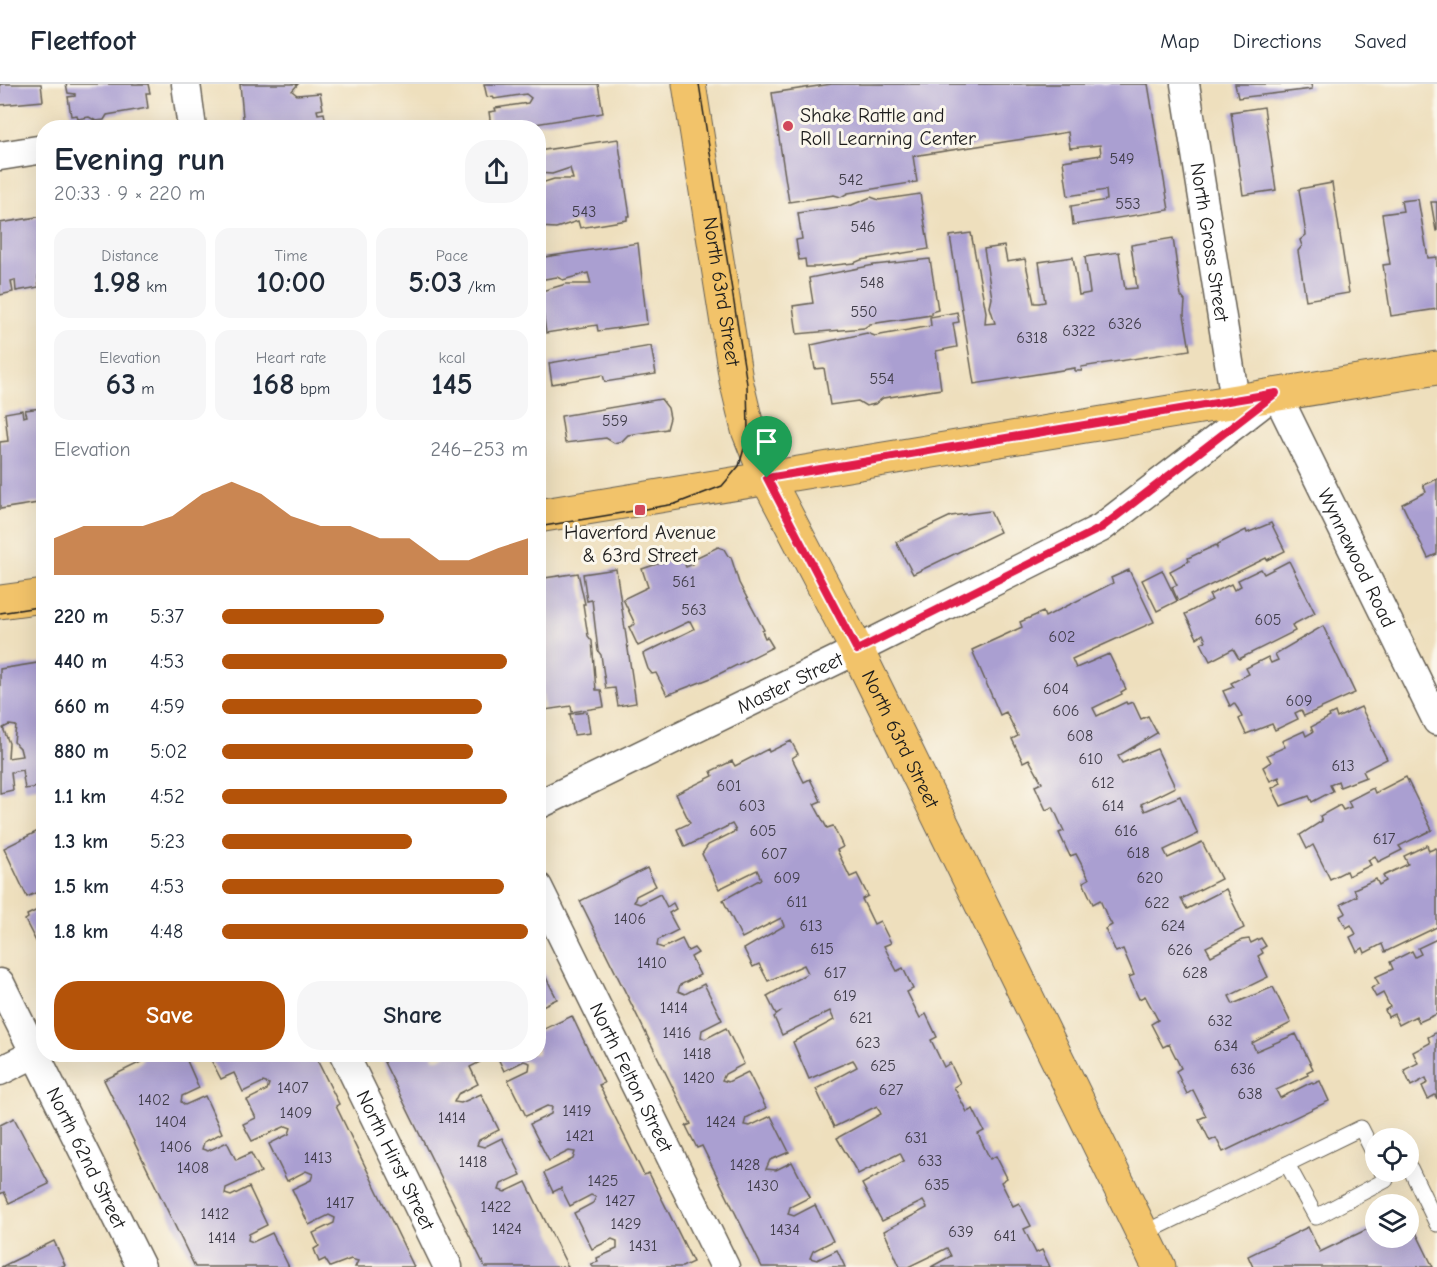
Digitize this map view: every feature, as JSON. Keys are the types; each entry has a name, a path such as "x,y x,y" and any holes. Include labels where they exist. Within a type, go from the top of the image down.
{"main road":[{"name":"North 63rd Street","path":"689,84 736,380 748,430 767,478 857,650 1159,1267"},
{"path":"546,515 1437,368"},
{"path":"0,602 36,597"}],"street":[{"path":"186,84 191,120"},
{"name":"North Gross Street","path":"1185,84 1235,400"},
{"path":"0,156 36,150"},
{"name":"Master Street","path":"546,801 1101,528 1276,393"},
{"name":"Wynnewood Road","path":"1276,393 1437,721"},
{"name":"North Felton Street","path":"546,903 725,1267"},
{"name":"North 62nd Street","path":"0,983 36,1046"},
{"path":"0,1071 36,1053"},
{"name":"North 62nd Street","path":"44,1062 141,1267"},
{"name":"North Hirst Street","path":"348,1062 448,1267"}],"lane":[{"path":"1143,1234 1361,1128 1365,1136"},
{"path":"1287,1164 1316,1217 1374,1182"},
{"path":"1417,1182 1437,1224"}],"building":[{"path":"0,84 41,84 43,101 0,105"},
{"path":"66,84 148,84 150,93 146,93 148,108 107,115 104,120 94,120 89,117 78,119 77,115 71,116 68,97 75,96 75,94 68,93"},
{"path":"240,84 298,84 292,91 297,95 320,93 323,109 317,110 318,114 324,113 325,120 243,120"},
{"path":"484,84 598,84 603,113 546,122 546,120 490,120 489,112 496,111 495,108 528,103 531,98 526,94 494,99 493,96 487,97"},
{"path":"832,84 1148,84 1169,210 1073,225 1071,206 1107,200 1106,190 1068,196 1063,161 1101,155 1100,145 1070,148 1068,132 913,156 917,182 848,193 841,197 834,195 789,202 772,93"},
{"path":"1235,84 1311,84 1312,89 1238,98"},
{"path":"1264,107 1276,190 1243,195 1231,112"},
{"path":"618,139 630,216 627,216 627,220 580,228 578,221 556,228 546,227 546,182 573,179 570,168 546,174 546,150"},
{"path":"1332,183 1349,293 1306,300 1298,251 1302,246 1300,240 1306,235 1299,189"},
{"path":"920,194 929,249 854,263 817,267 806,267 805,259 799,260 796,240 802,239 798,213 852,205 871,197 879,200"},
{"path":"1418,199 1428,258 1437,257 1437,309 1391,316 1383,265 1390,264 1382,214 1403,211 1401,201"},
{"path":"1431,202 1437,202 1437,231 1436,231"},
{"path":"36,217 36,288 16,291 15,280 11,281 13,292 0,295 0,223"},
{"path":"971,233 986,312 985,324 995,323 990,307 992,298 984,249 1004,246 1007,262 1025,259 1034,303 1039,303 1045,302 1039,262 1073,257 1079,295 1090,293 1085,257 1119,252 1125,289 1137,288 1131,245 1173,238 1181,296 1185,301 1184,315 1190,350 1081,367 1082,371 1075,371 1075,368 974,384 950,236"},
{"path":"638,243 647,324 598,331 597,325 546,333 546,290 566,284 591,284 588,273 563,280 557,277 546,279 546,257"},
{"path":"930,259 938,310 931,312 931,315 870,324 864,328 797,334 793,306 813,303 809,278 874,265"},
{"path":"957,312 959,322 953,323 957,347 936,351 941,389 883,398 875,404 866,406 858,401 830,405 824,368 815,369 811,345 867,333 875,336 931,326 930,317"},
{"path":"651,346 656,374 605,382 603,375 552,384 549,363"},
{"path":"661,399 668,408 670,418 667,429 628,435 622,441 614,443 606,438 565,443 561,416"},
{"path":"36,409 36,503 0,509 0,442 8,441 5,413 22,410 23,417 27,416 25,410"},
{"path":"1437,479 1437,554 1428,558 1402,504 1426,492 1423,485"},
{"path":"990,511 1000,532 913,574 896,542 951,516"},
{"path":"1271,523 1285,551 1178,601 1172,587 1177,585 1170,571 1189,561 1188,558 1216,545 1217,548 1218,544 1246,530 1247,533"},
{"path":"718,547 724,549 731,557 739,583 764,630 762,631 765,638 767,637 773,647 711,678 667,695 656,673 652,674 648,669 643,654 694,629 690,621 638,646 629,627 635,624 623,599 648,587 642,569 681,556 686,567 693,564 691,560"},
{"path":"1289,561 1315,613 1292,625 1295,631 1239,659 1233,649 1210,661 1201,643 1206,641 1203,634 1197,638 1185,614 1212,600 1209,595 1231,584 1234,590 1241,586 1238,580 1261,569 1264,574"},
{"path":"616,569 636,703 618,706 615,688 606,689 601,655 598,651 592,600 587,601 583,574"},
{"path":"1129,570 1154,622 1072,659 1076,668 1109,654 1126,689 1121,692 1122,694 1093,708 1097,716 1126,702 1127,704 1133,702 1141,719 1148,716 1157,733 1118,756 1122,763 1157,749 1175,787 1141,804 1145,811 1180,796 1198,834 1164,850 1168,858 1202,842 1221,879 1181,899 1187,909 1226,889 1236,909 1244,928 1206,947 1211,956 1242,940 1249,939 1251,943 1261,938 1266,946 1261,949 1263,953 1258,956 1268,977 1229,996 1233,1004 1273,987 1291,1023 1252,1043 1256,1051 1296,1034 1313,1069 1307,1072 1308,1075 1276,1090 1280,1098 1312,1082 1313,1084 1320,1081 1329,1101 1223,1152 1216,1138 1210,1141 1199,1119 1206,1116 1193,1090 1187,1094 1176,1071 1181,1068 1169,1044 1163,1047 1151,1024 1158,1020 1145,996 1139,999 1129,977 1134,975 1123,949 1116,952 1105,929 1112,925 1100,900 1093,904 1083,882 1089,879 1076,854 1070,856 1059,833 1064,831 1053,807 1046,810 1035,786 1042,783 1029,759 1023,762 1012,739 1018,736 1006,712 1000,715 972,650 1022,627 1020,622 1043,612 1045,617 1113,583 1111,578"},
{"path":"1162,570 1177,601 1157,611 1142,580"},
{"path":"578,573 585,604 583,604 588,636 592,641 596,690 601,690 604,707 572,712 571,706 546,710 546,578"},
{"path":"1323,626 1355,693 1304,716 1301,710 1295,713 1298,719 1275,730 1272,724 1246,734 1239,719 1242,717 1238,709 1234,703 1230,706 1223,691 1234,687 1231,683 1249,674 1246,668 1268,657 1271,663 1278,660 1275,654"},
{"path":"36,663 36,787 25,789 22,770 11,772 13,790 0,793 0,669","holes":["9,725 16,726 14,742 20,748 22,756 8,758 9,743 3,728"]},
{"path":"1361,707 1387,759 1363,771 1366,777 1340,787 1338,781 1330,785 1333,791 1312,802 1309,796 1281,806 1272,788 1281,783 1279,777 1270,781 1263,767 1271,762 1267,755 1285,747 1282,741 1304,731 1306,736 1313,732 1311,727 1330,717 1329,715 1335,712 1337,718"},
{"path":"587,712 590,733 574,735 570,714"},
{"path":"791,741 798,754 792,758 804,782 810,779 821,801 814,804 827,828 833,826 843,847 837,850 850,877 857,874 868,896 862,899 874,924 880,921 891,943 884,946 897,971 903,968 913,989 907,992 920,1018 926,1014 937,1037 931,1040 944,1067 950,1063 960,1083 954,1087 967,1112 973,1109 984,1131 978,1134 990,1159 996,1156 1007,1178 1001,1182 1013,1206 1019,1203 1031,1226 1024,1229 1036,1253 1042,1250 1050,1267 931,1267 951,1256 947,1248 908,1267 900,1267 884,1231 927,1208 923,1201 882,1221 862,1184 904,1161 900,1153 858,1174 837,1138 881,1114 877,1106 834,1127 816,1089 857,1067 853,1060 809,1079 793,1042 834,1020 830,1011 782,1035 774,1017 782,1011 776,1014 767,996 808,973 804,965 768,981 759,964 753,967 744,949 784,926 781,918 742,938 723,900 761,879 757,870 719,889 702,854 708,845 736,831 732,824 685,847 677,829 690,823 676,794 713,776 711,771 732,761 735,766 768,749 769,752"},
{"path":"1406,777 1432,830 1399,846 1402,850 1378,862 1375,856 1368,860 1371,865 1348,876 1346,871 1330,879 1313,845 1307,849 1300,835 1322,821 1320,816 1340,805 1343,810 1351,807 1348,801 1373,788 1375,793"},
{"path":"36,832 36,893 27,897 4,848"},
{"path":"1427,845 1429,851 1436,848 1437,850 1437,927 1385,952 1382,944 1365,953 1363,948 1357,952 1350,937 1356,934 1351,925 1346,928 1340,916 1346,913 1341,904 1357,896 1354,889 1376,879 1379,885 1386,881 1383,876 1408,864 1404,856"},
{"path":"647,868 656,886 636,896 634,902 640,904 660,894 667,907 673,903 676,909 669,913 678,930 658,940 657,946 663,948 682,939 688,951 694,948 698,953 691,957 700,975 680,985 678,991 685,994 704,984 722,1020 702,1030 701,1037 705,1039 726,1028 744,1064 725,1074 722,1080 728,1082 748,1072 766,1108 746,1118 744,1125 750,1126 771,1116 789,1152 770,1160 766,1169 776,1170 792,1162 810,1197 790,1207 788,1214 794,1216 815,1205 833,1241 813,1251 810,1258 817,1260 837,1250 845,1267 762,1267 702,1146 697,1148 686,1126 691,1124 580,901"},
{"path":"36,911 36,941 25,920 28,918 27,915"},
{"path":"1437,939 1437,1014 1419,1022 1416,1016 1399,1025 1394,1014 1388,1017 1385,1010 1390,1007 1383,993 1376,997 1371,988 1379,984 1375,977 1393,969 1390,962 1412,951 1415,957 1421,954 1418,948"},
{"path":"546,978 557,999 546,1004"},
{"path":"572,1016 604,1083 599,1085 644,1175 649,1173 693,1262 682,1267 593,1267 591,1264 598,1262 597,1258 617,1249 617,1241 612,1239 592,1249 574,1213 593,1203 596,1197 591,1195 570,1206 561,1188 553,1192 544,1173 573,1159 575,1152 569,1151 549,1161 530,1124 551,1114 552,1107 547,1106 526,1116 508,1080 529,1070 530,1063 527,1062 546,1062 546,1028"},
{"path":"1437,1032 1437,1099 1435,1095 1428,1099 1422,1086 1428,1083 1426,1078 1411,1086 1404,1070 1418,1063 1413,1052 1430,1043 1428,1037"},
{"path":"141,1062 188,1062 199,1088 182,1096 181,1102 185,1105 205,1096 222,1133 204,1142 202,1149 208,1151 227,1142 236,1160 251,1153 261,1172 226,1188 225,1194 231,1196 249,1187 267,1225 249,1234 248,1240 253,1242 272,1233 289,1267 195,1267 104,1080"},
{"path":"212,1062 318,1062 339,1104 336,1106 414,1267 355,1267 358,1261 351,1259 330,1267 325,1259 319,1262 314,1249 319,1246 313,1233 334,1223 335,1218 329,1215 309,1225 292,1189 311,1180 313,1174 306,1171 287,1181 269,1144 289,1134 291,1128 286,1126 252,1141 243,1124 256,1118 247,1100 267,1090 269,1084 263,1082 243,1092 234,1073 221,1079"},
{"path":"384,1062 480,1062 470,1067 478,1084 458,1094 454,1102 461,1103 481,1094 499,1130 479,1140 477,1145 484,1147 502,1138 521,1175 501,1184 499,1190 505,1192 526,1182 568,1267 485,1267"},
{"path":"500,1062 522,1062 504,1071"},
{"path":"14,1118 49,1184 9,1203 4,1192 0,1194 0,1125"},
{"path":"1308,1227 1320,1252 1365,1230 1365,1248 1419,1248 1419,1238 1433,1267 1253,1267 1248,1256"},
{"path":"54,1241 65,1265 60,1267 1,1267"}],"tram line":[{"path":"546,526 675,504 722,486 739,466 748,430 747,384 699,84"},
{"path":"0,613 36,607"}],"place":[{"name":"Shake Rattle and Roll Learning Center","path":"788,126"},
{"name":"Haverford Avenue & 63rd Street","path":"640,510"}],"route":[{"path":"1276,393 1101,528 857,650 767,478 1276,393"}]}
